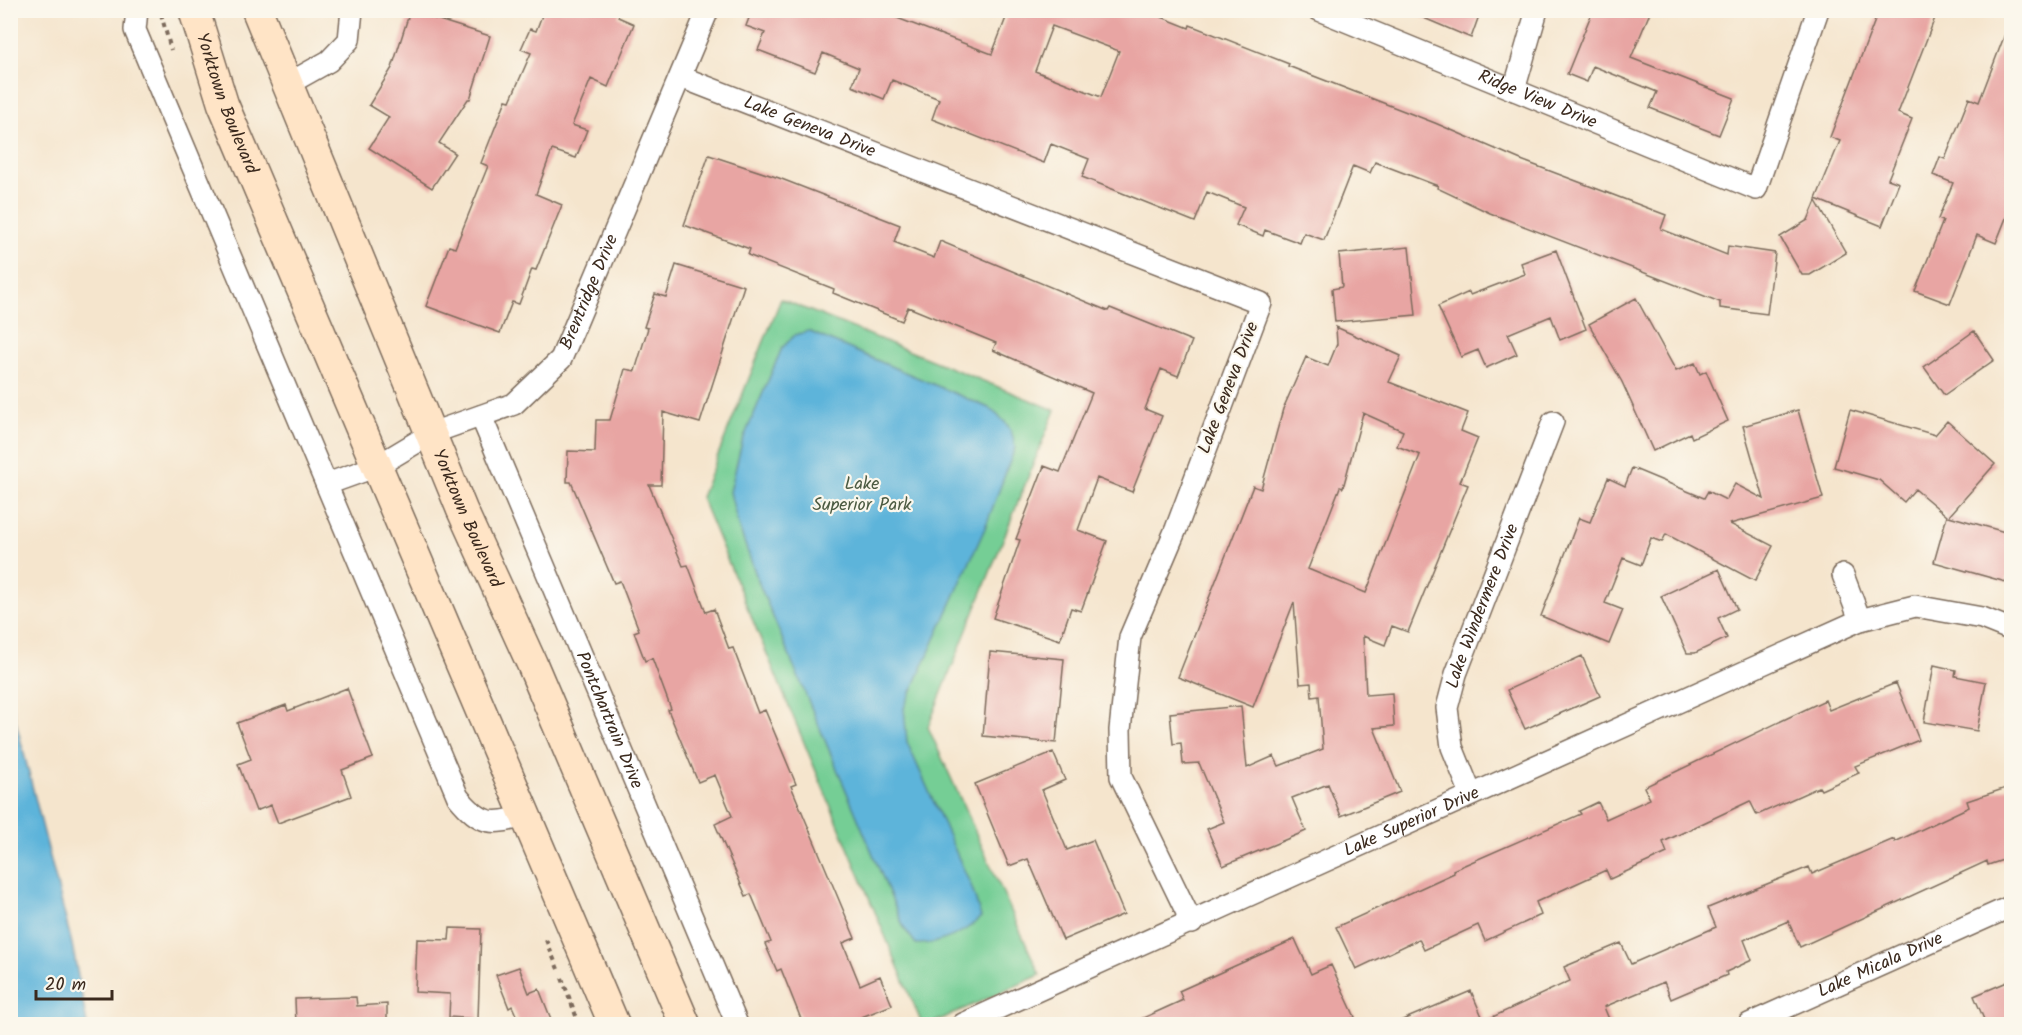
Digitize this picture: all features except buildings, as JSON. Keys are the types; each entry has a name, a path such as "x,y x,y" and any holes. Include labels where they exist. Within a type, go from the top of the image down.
{"main road":[{"name":"Yorktown Boulevard","path":"194,10 223,104 614,1024"},
{"name":"Yorktown Boulevard","path":"257,10 462,510 532,664 685,1024"}],"street":[{"path":"137,10 135,30 458,797 475,818 498,822 527,816"},
{"path":"288,84 329,61 349,40 352,10"},
{"name":"Brentridge Drive","path":"327,484 377,466 432,433 514,404 561,360 708,10"},
{"name":"Ridge View Drive","path":"1319,10 1756,189 1818,10"},
{"path":"1514,90 1537,10"},
{"name":"Lake Geneva Drive","path":"681,77 1261,303 1176,529 1130,637 1120,730 1121,777 1191,923"},
{"name":"Pontchartrain Drive","path":"481,416 737,1024"},
{"name":"Lake Windermere Drive","path":"1471,795 1452,747 1447,708 1456,674 1552,422"},
{"path":"1843,575 1860,620"},
{"name":"Lake Superior Drive","path":"963,1024 1860,620 1915,606 1982,618 2012,630"},
{"name":"Lake Micala Drive","path":"1749,1024 2012,906"}],"green space":[{"name":"Lake Superior Park","path":"781,299 1055,410 928,727 1040,975 930,1024 922,1024 701,497"}],"water":[{"name":"Lake Superior Park","path":"808,331 989,408 1007,425 1014,441 1015,448 985,528 904,708 907,742 972,888 981,917 959,933 925,944 916,944 904,928 760,586 738,525 730,492 742,442 782,348 795,335"},
{"path":"10,698 72,944 87,1024 11,1024"}]}
